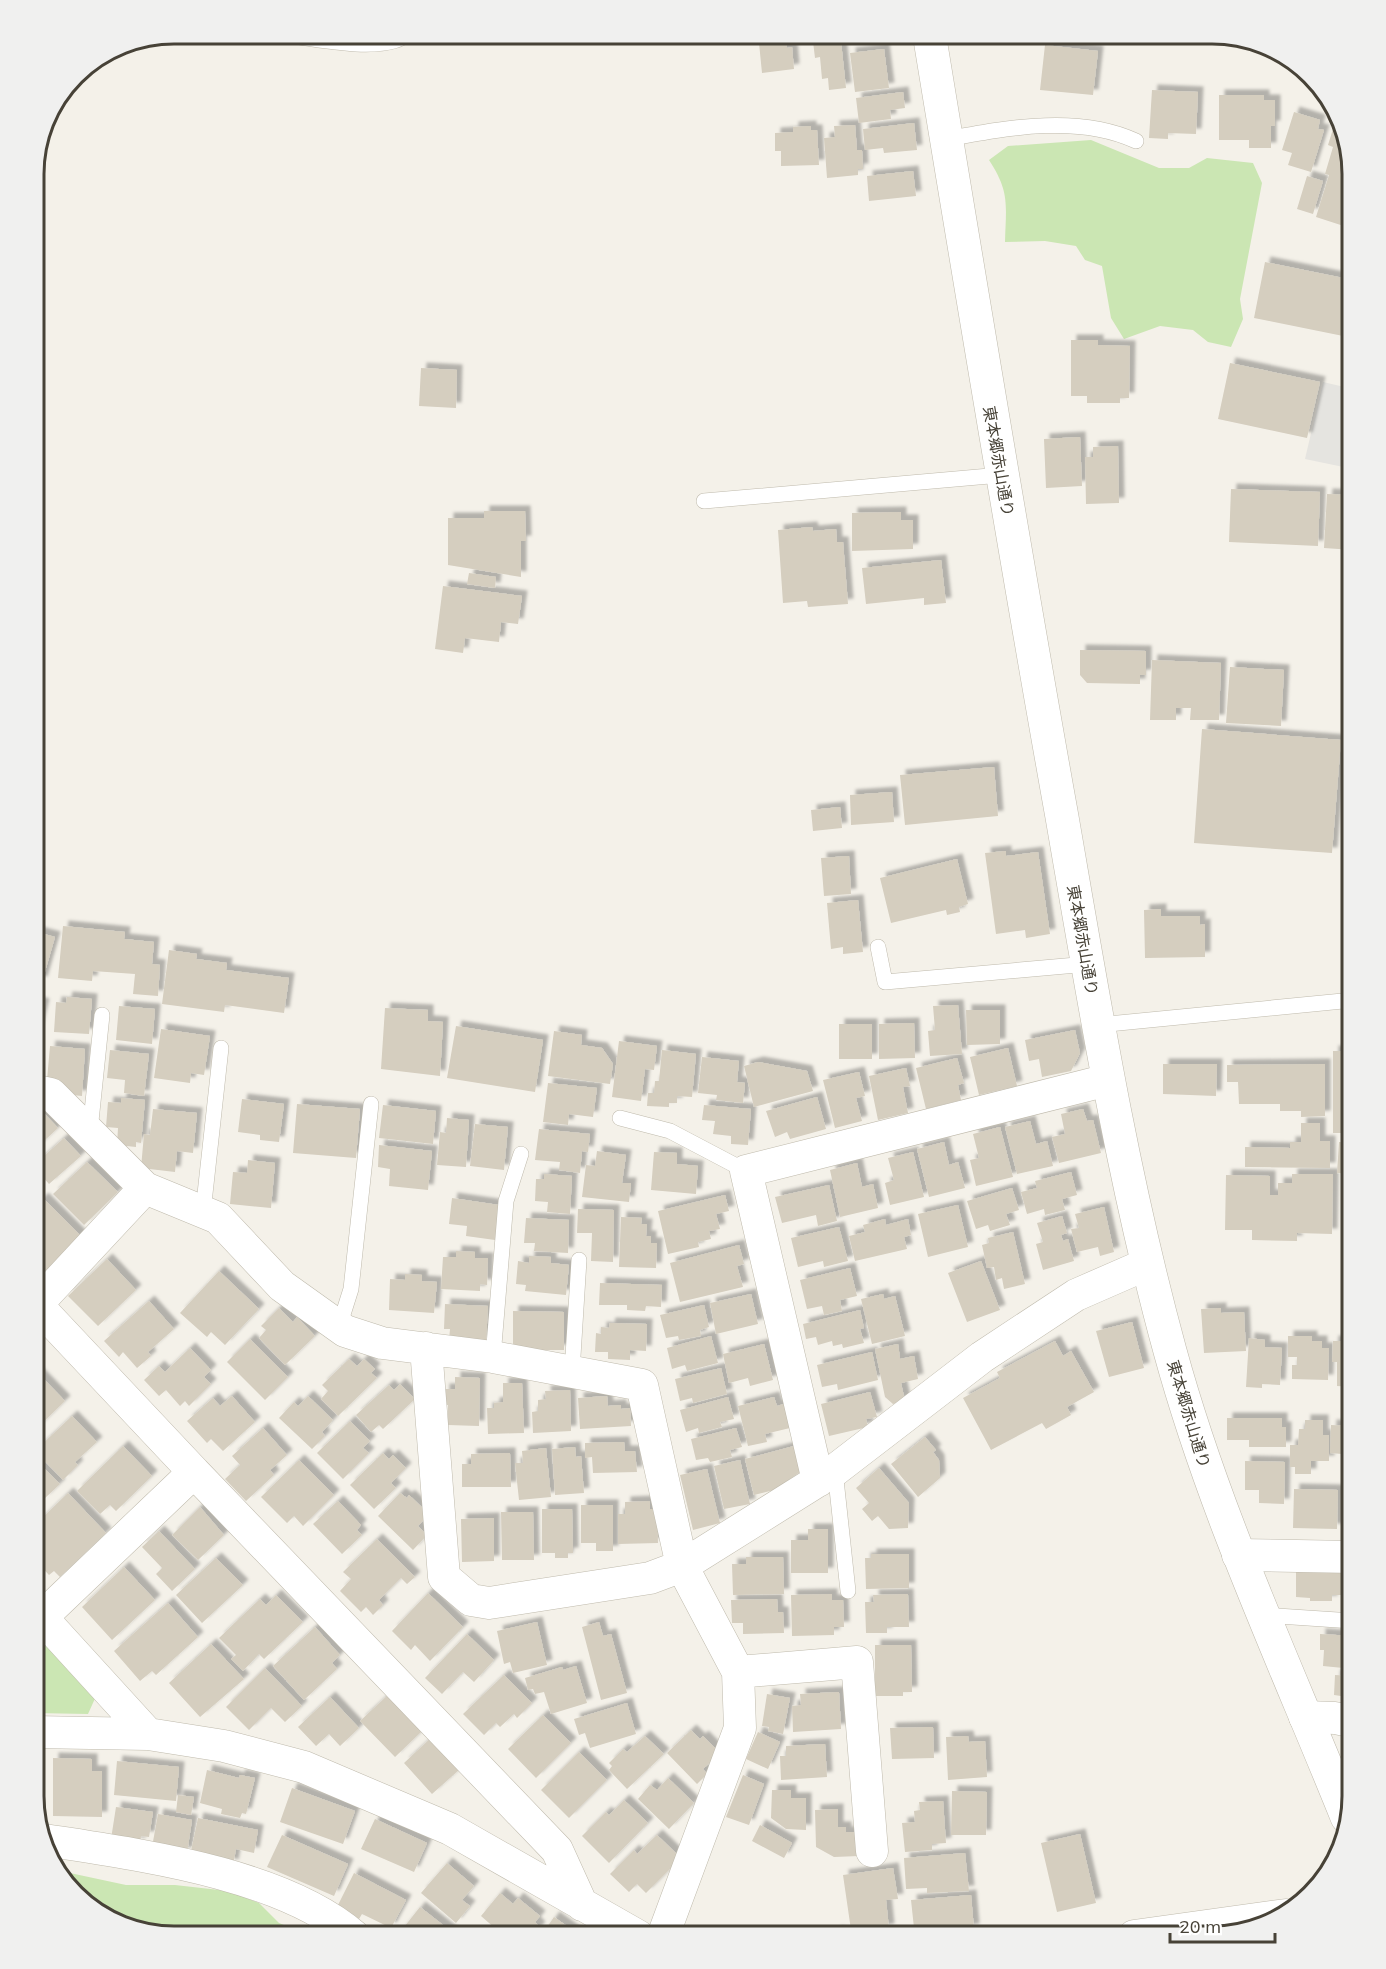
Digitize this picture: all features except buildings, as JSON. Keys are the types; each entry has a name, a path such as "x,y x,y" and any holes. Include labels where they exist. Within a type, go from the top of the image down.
{"street":[{"name":"東本郷赤山通り","path":"931,44 1001,475 1098,1025 1148,1264 1171,1355 1200,1450 1238,1555 1342,1804"},
{"path":"826,1476 746,1171 1108,1080"},
{"path":"44,1092 51,1094 145,1188 218,1218 282,1286 345,1331 382,1343 493,1357 642,1385 682,1566 738,1672 740,1728 667,1925"},
{"path":"44,1294 145,1188"},
{"path":"426,1348 444,1577 471,1600 489,1603 650,1578 682,1566 826,1476 991,1350 1076,1295 1148,1264"},
{"path":"44,1313 557,1850 582,1905"},
{"path":"44,1607 194,1472"},
{"path":"1238,1555 1342,1557"},
{"path":"44,1621 148,1734"},
{"path":"738,1672 857,1662 872,1851"},
{"path":"1305,1717 1342,1720"},
{"path":"44,1732 148,1734 224,1746 304,1767 450,1829 619,1925"},
{"path":"52,1841 140,1856 248,1881 332,1917 341,1925"},
{"path":"1208,1926 1248,1920"}],"lane":[{"path":"946,139 1009,128 1057,126 1112,130 1136,141"},
{"path":"704,501 1001,475"},
{"path":"878,947 885,982 1088,964"},
{"path":"1098,1025 1342,1001"},
{"path":"90,1133 102,1015"},
{"path":"203,1212 221,1048"},
{"path":"339,1327 351,1289 371,1104"},
{"path":"620,1118 670,1131 746,1171"},
{"path":"493,1357 506,1201 521,1154"},
{"path":"572,1372 579,1260"},
{"path":"826,1476 848,1591"},
{"path":"1263,1615 1342,1620"}],"green space":[{"path":"1091,140 1159,168 1189,168 1207,158 1253,163 1262,183 1240,299 1243,319 1231,347 1208,342 1193,330 1160,326 1124,339 1111,318 1102,266 1085,260 1076,246 1045,241 1005,242 1004,190 989,160 1008,146"},
{"path":"44,1639 97,1694 88,1714 44,1713"},
{"path":"69,1873 126,1885 175,1885 228,1891 259,1903 279,1923 284,1925 165,1925 140,1921 124,1916 94,1899"}],"shaded area":[{"path":"1323,382 1342,386 1342,467 1305,459"}]}
